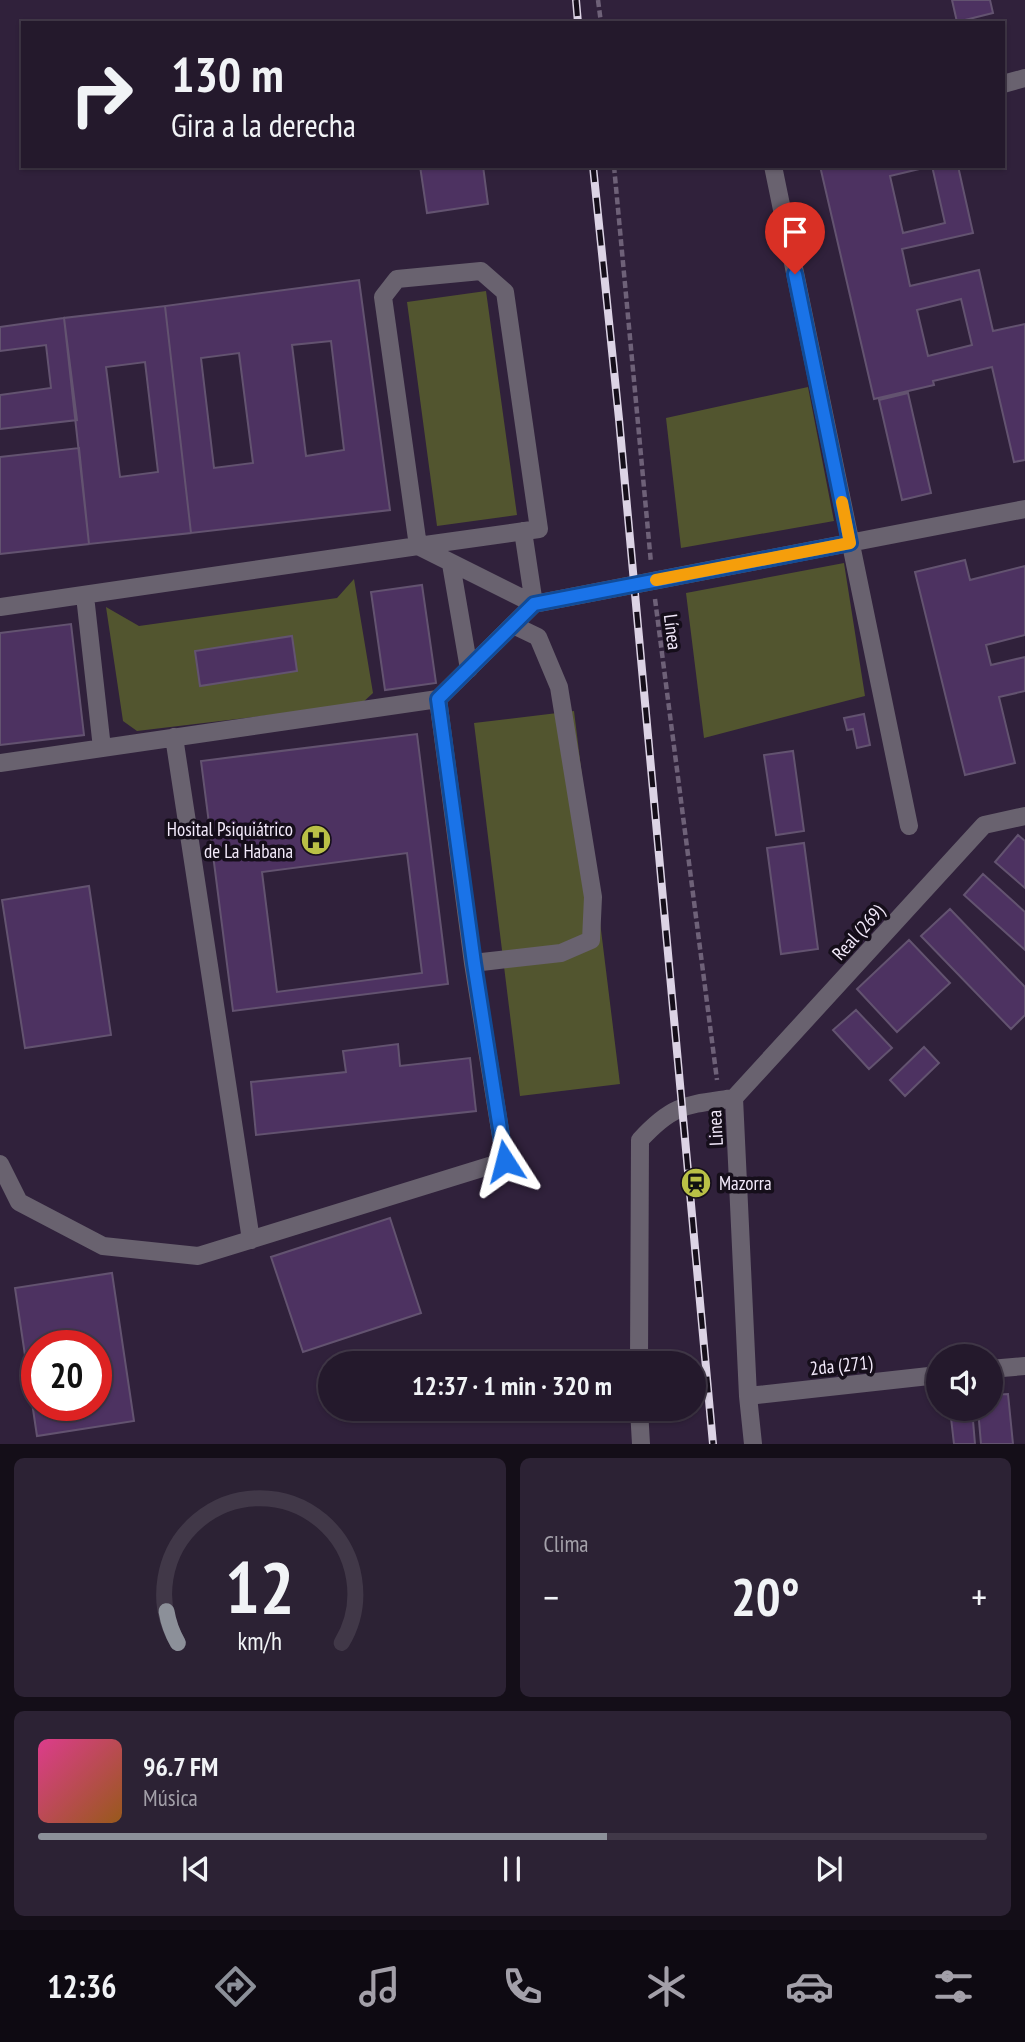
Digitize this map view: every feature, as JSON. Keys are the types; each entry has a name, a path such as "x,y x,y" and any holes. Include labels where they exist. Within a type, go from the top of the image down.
{"street":[{"path":"1005,83 1025,78"},
{"path":"773,168 909,826"},
{"path":"0,607 538,529 505,292 481,271 397,279 383,297 418,546"},
{"path":"0,763 438,699 534,604 1025,509"},
{"path":"523,531 534,604"},
{"path":"418,546 534,604"},
{"path":"451,564 469,668"},
{"path":"85,596 102,748"},
{"path":"474,963 561,953 591,940 593,897 559,687 538,637 513,625"},
{"path":"0,1164 19,1202 103,1245 198,1256 505,1161 474,963 438,699"},
{"path":"174,737 251,1240"},
{"name":"Real (269)","path":"727,1099 984,825 1025,816"},
{"name":"Linea","path":"639,1351 640,1140 659,1119 683,1106 727,1099 753,1444"},
{"path":"1003,1368 1025,1366"},
{"name":"2da (271)","path":"748,1396 926,1376"},
{"path":"640,1421 641,1444"}],"path":[{"path":"598,0 601,21"},
{"name":"Línea","path":"614,168 652,580 727,1099"}],"green space":[{"path":"486,291 517,515 437,526 407,302"},
{"path":"808,387 834,521 681,548 666,418"},
{"path":"844,563 865,696 704,738 686,593"},
{"path":"354,579 373,693 361,704 137,731 123,721 106,607 139,626 337,598"},
{"path":"574,711 620,1084 520,1096 474,723"}],"building":[{"path":"952,0 990,0 993,13 957,21"},
{"path":"420,168 483,168 488,204 427,213"},
{"path":"820,168 924,168 890,176 903,233 945,223 932,168 958,168 973,233 902,249 910,286 979,270 993,331 1025,324 1025,460 1014,462 992,367 933,381 934,385 874,399","holes":["961,299 972,345 928,356 917,310"]},
{"path":"359,280 390,510 191,533 165,306","holes":["331,341 344,450 306,456 292,345","239,353 253,463 214,468 201,358"]},
{"path":"165,306 191,533 89,544 64,318","holes":["145,362 158,472 120,477 106,367"]},
{"path":"64,318 77,420 0,429 0,395 51,388 46,345 0,351 0,327"},
{"path":"908,393 931,493 902,500 879,400"},
{"path":"79,448 89,544 0,554 0,457"},
{"path":"965,560 970,580 1025,566 1025,635 986,645 991,665 1025,657 1025,691 999,697 1015,763 965,775 915,572"},
{"path":"422,585 436,683 385,690 371,592"},
{"path":"71,624 84,735 0,745 0,633"},
{"path":"292,636 297,671 200,686 195,651"},
{"path":"864,714 870,745 857,748 853,729 847,730 844,718"},
{"path":"417,734 448,984 233,1011 201,761","holes":["407,853 422,973 277,992 262,872"]},
{"path":"793,751 804,831 776,835 764,755"},
{"path":"1018,835 1025,841 1025,888 995,862"},
{"path":"804,843 818,949 781,954 767,848"},
{"path":"983,874 1025,912 1025,950 964,895"},
{"path":"89,886 111,1035 25,1048 2,900"},
{"path":"950,909 1025,987 1025,1015 1011,1029 921,936"},
{"path":"909,940 950,983 897,1032 857,989"},
{"path":"856,1010 892,1048 869,1069 833,1030"},
{"path":"398,1044 400,1066 470,1058 476,1111 256,1135 251,1082 346,1072 343,1051"},
{"path":"924,1047 939,1063 905,1096 890,1080"},
{"path":"390,1218 421,1313 303,1352 271,1257"},
{"path":"112,1273 134,1421 37,1436 35,1421 112,1421 112,1330 21,1330 15,1288"},
{"path":"1003,1394 1008,1394 1013,1444 981,1444 979,1421 1003,1421"},
{"path":"951,1421 973,1421 975,1444 954,1444"}],"railway":[{"path":"576,0 578,21"},
{"path":"593,168 619,419 713,1444"}],"slow traffic":[{"path":"656,580 850,543 842,502"}],"place":[{"name":"Hosital Psiquiátrico de La Habana","path":"316,840"},
{"name":"Mazorra","path":"696,1183"}],"route":[{"path":"505,1161 474,963 438,699 534,604 850,543 795,274"}]}
